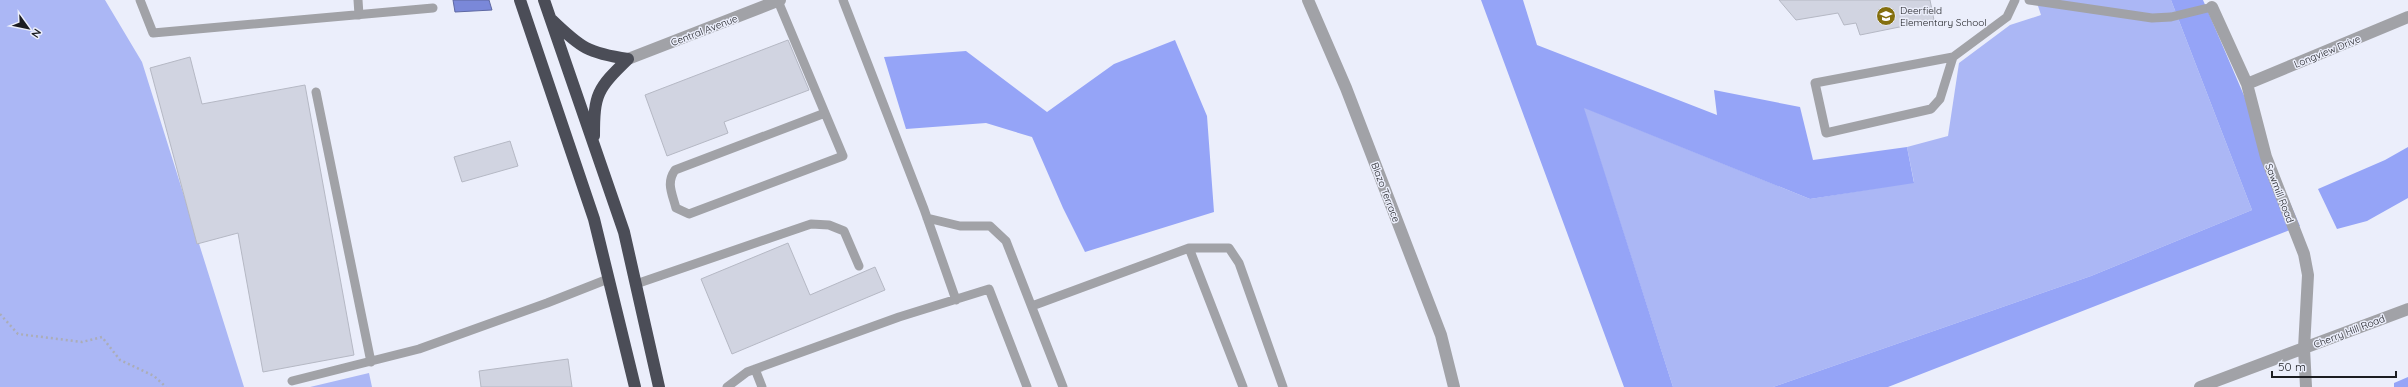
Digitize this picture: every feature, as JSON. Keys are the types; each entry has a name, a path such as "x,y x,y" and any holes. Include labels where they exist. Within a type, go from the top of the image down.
{"highway":[{"path":"520,0 594,219 635,387"},
{"path":"544,0 624,232 659,387"},
{"path":"550,17 584,48 593,53 628,60"},
{"path":"594,145 596,98 607,80 628,60"}],"street":[{"name":"Central Avenue","path":"628,60 779,0"},
{"name":"Blazo Terrace","path":"1308,0 1346,88 1441,335 1454,387"},
{"name":"Sawmill Road","path":"2212,6 2247,84 2266,157 2304,254 2308,275 2304,348 2306,387"},
{"name":"Longview Drive","path":"2247,84 2408,17"},
{"name":"Cherry Hill Road","path":"2200,387 2408,309"}],"lane":[{"path":"140,0 153,33 433,8"},
{"path":"358,0 359,15"},
{"path":"779,0 843,156 689,214 676,208 669,185 670,177 675,170 825,113"},
{"path":"842,0 927,218 956,300"},
{"path":"1953,57 1940,99 1931,109 1826,133 1815,83 1953,57 2007,17 2013,8 2015,0"},
{"path":"2029,0 2152,18 2171,18 2212,6"},
{"path":"316,92 371,362"},
{"path":"927,218 960,226 990,226 1006,241 1062,387"},
{"path":"636,284 811,224 829,225 844,231 858,266"},
{"path":"1032,306 1189,248 1229,248 1239,263 1283,387"},
{"path":"1189,248 1243,387"},
{"path":"292,381 419,349 490,324 608,279"},
{"path":"727,387 747,372 755,369 899,317 989,289 1027,387"},
{"path":"755,369 762,387"}],"path":[{"path":"0,314 18,334 82,342 102,337 120,360 154,376 166,387"}],"shaded area":[{"path":"0,0 105,0 142,62 244,387 0,387"},
{"path":"453,0 489,0 492,10 455,12"},
{"path":"1481,0 1523,0 1537,45 1717,115 1714,90 1800,107 1813,160 1907,147 1914,183 1810,199 1584,108 1673,387 1624,387"},
{"path":"2036,0 2171,0 2252,210 2091,276 1773,387 1673,387 1583,107 1810,199 1914,182 1907,147 1948,136 1959,63 2010,25 2041,15"},
{"path":"2171,0 2203,0 2300,226 1888,387 1773,387 2091,276 2252,210"},
{"path":"1175,40 1207,116 1214,212 1085,252 1063,208 1032,137 986,123 906,129 884,57 966,51 1047,112 1114,64"},
{"path":"2408,147 2408,198 2367,221 2337,229 2318,189 2385,160"},
{"path":"369,373 372,387 310,387"},
{"path":"2408,377 2408,387 2394,387 2394,383"}],"building":[{"name":"Deerfield Elementary School","path":"1779,0 1930,0 1934,20 1860,35 1856,23 1844,25 1838,13 1796,20"},
{"path":"788,40 809,90 724,122 728,133 667,156 645,95"},
{"path":"190,57 202,104 305,85 354,355 263,372 238,233 197,244 150,68"},
{"path":"510,141 518,166 462,182 454,157"},
{"path":"788,243 810,295 875,267 885,290 732,354 701,279"},
{"path":"568,359 572,387 481,387 479,371"}],"place":[{"name":"Deerfield Elementary School","path":"1886,16"}]}
